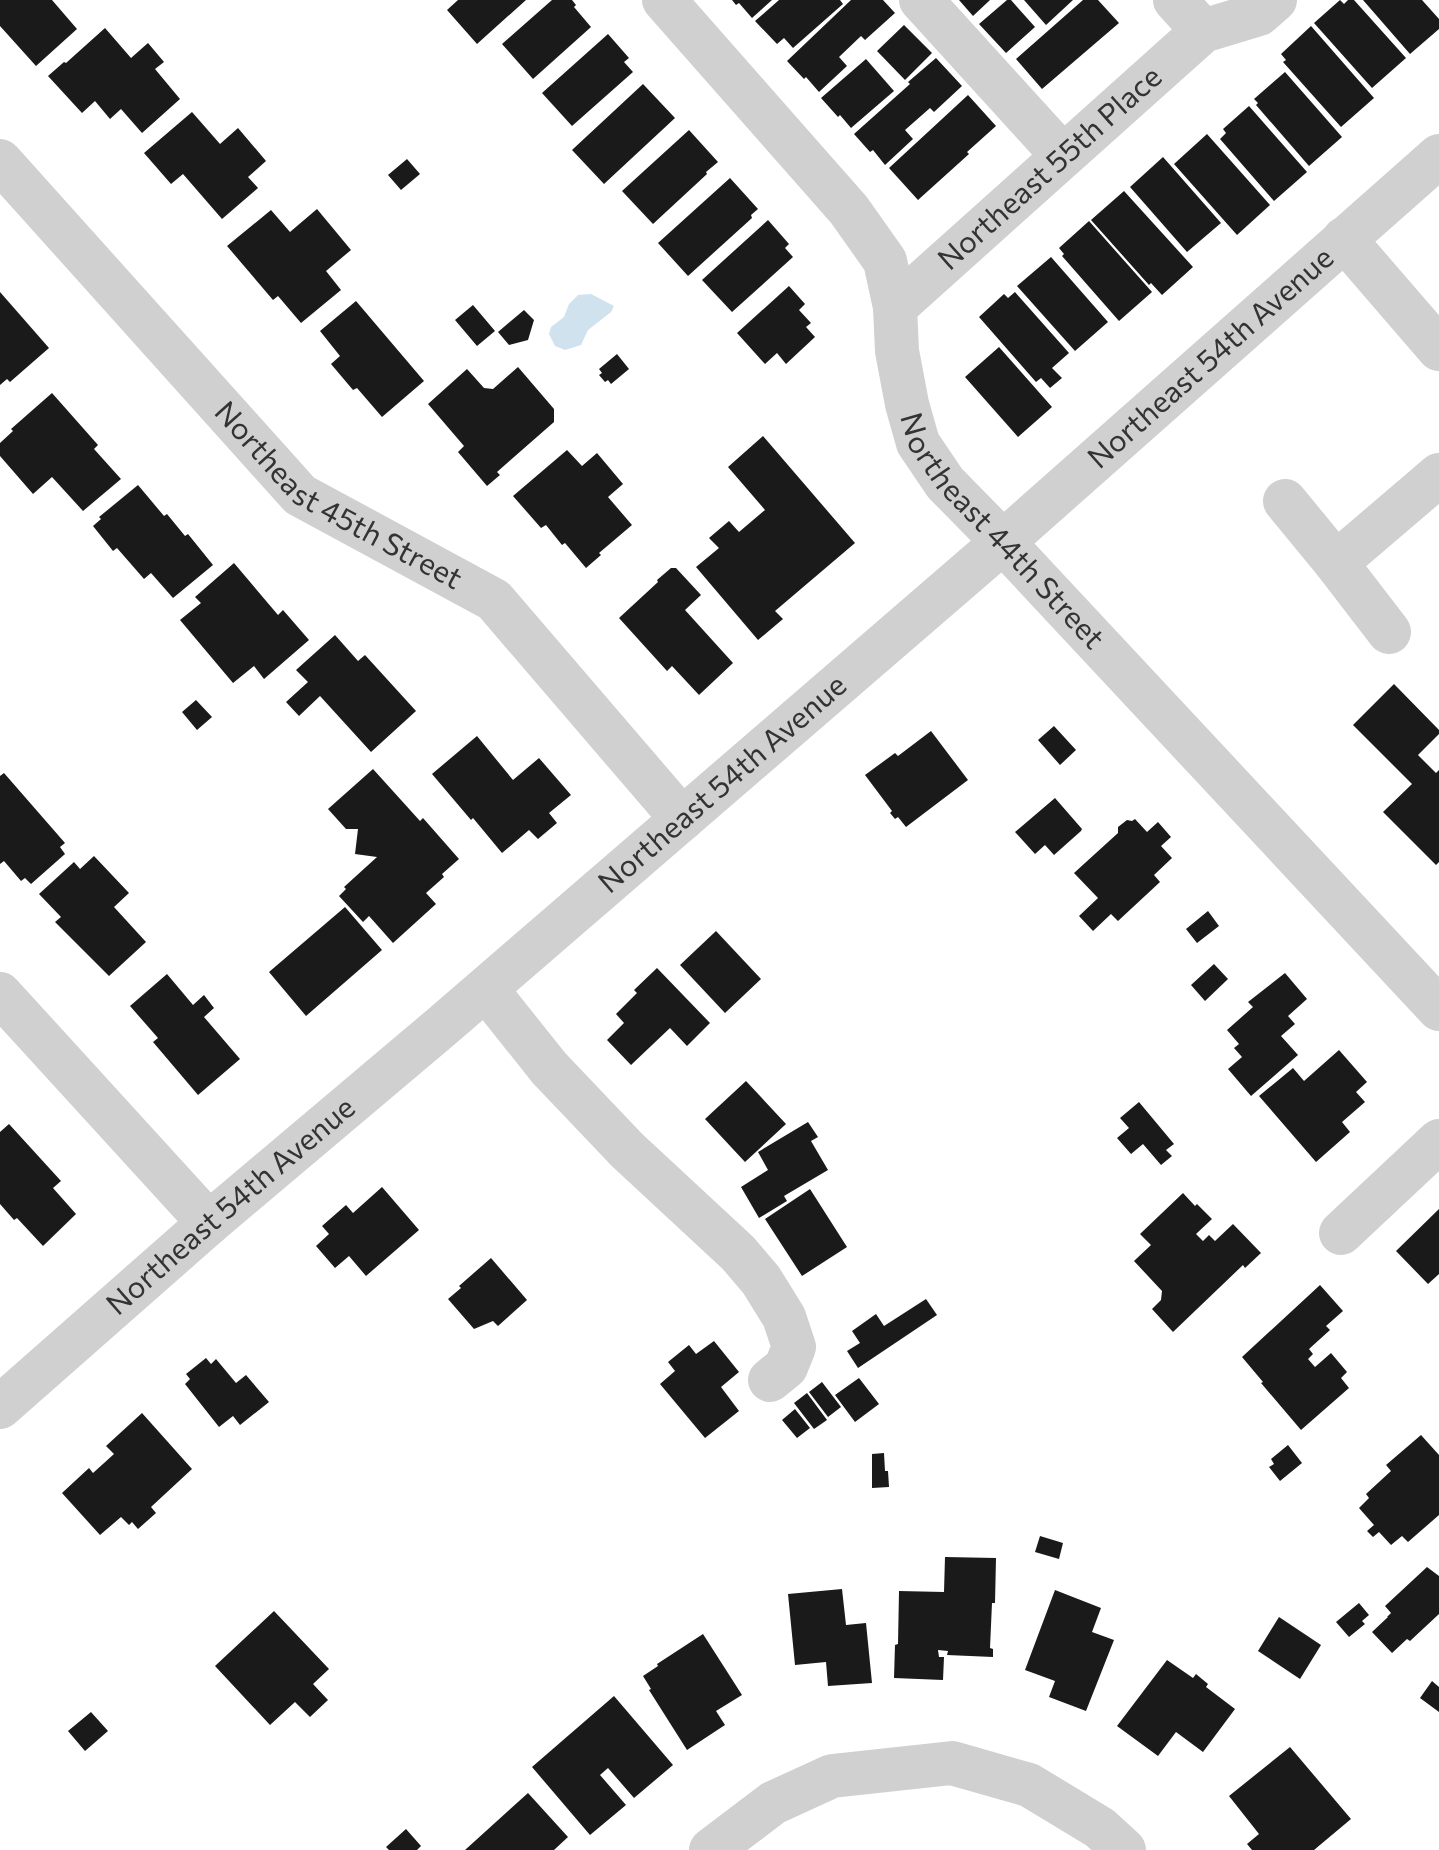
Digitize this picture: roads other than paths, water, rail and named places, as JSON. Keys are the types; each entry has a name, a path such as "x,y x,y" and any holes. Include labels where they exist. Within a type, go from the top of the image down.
{"street":[{"name":"Northeast 44th Street","path":"664,0 849,210 885,261 895,307 897,351 907,404 918,443 945,483 1439,1009"},
{"path":"921,0 1063,156"},
{"path":"1189,16 1259,14 1275,0"},
{"name":"Northeast 55th Place","path":"895,307 1063,156 1189,16"},
{"name":"Northeast 54th Avenue","path":"0,1407 209,1223 486,989 1003,542 1439,156"},
{"name":"Northeast 45th Street","path":"0,161 300,495 494,600 682,819"},
{"path":"1344,239 1439,349"},
{"path":"1336,563 1439,475"},
{"path":"1285,501 1389,632"},
{"path":"486,989 559,1079 627,1150 738,1253 761,1280 784,1317 794,1347 786,1367 770,1380"},
{"path":"0,994 209,1223"},
{"path":"1341,1233 1439,1141"},
{"path":"711,1850 773,1803 832,1776 952,1763 1029,1785 1100,1828 1124,1850"}],"water":[{"path":"591,294 614,306 611,312 588,330 581,345 565,350 555,346 549,334 551,327 564,317 569,304 578,295"}]}
